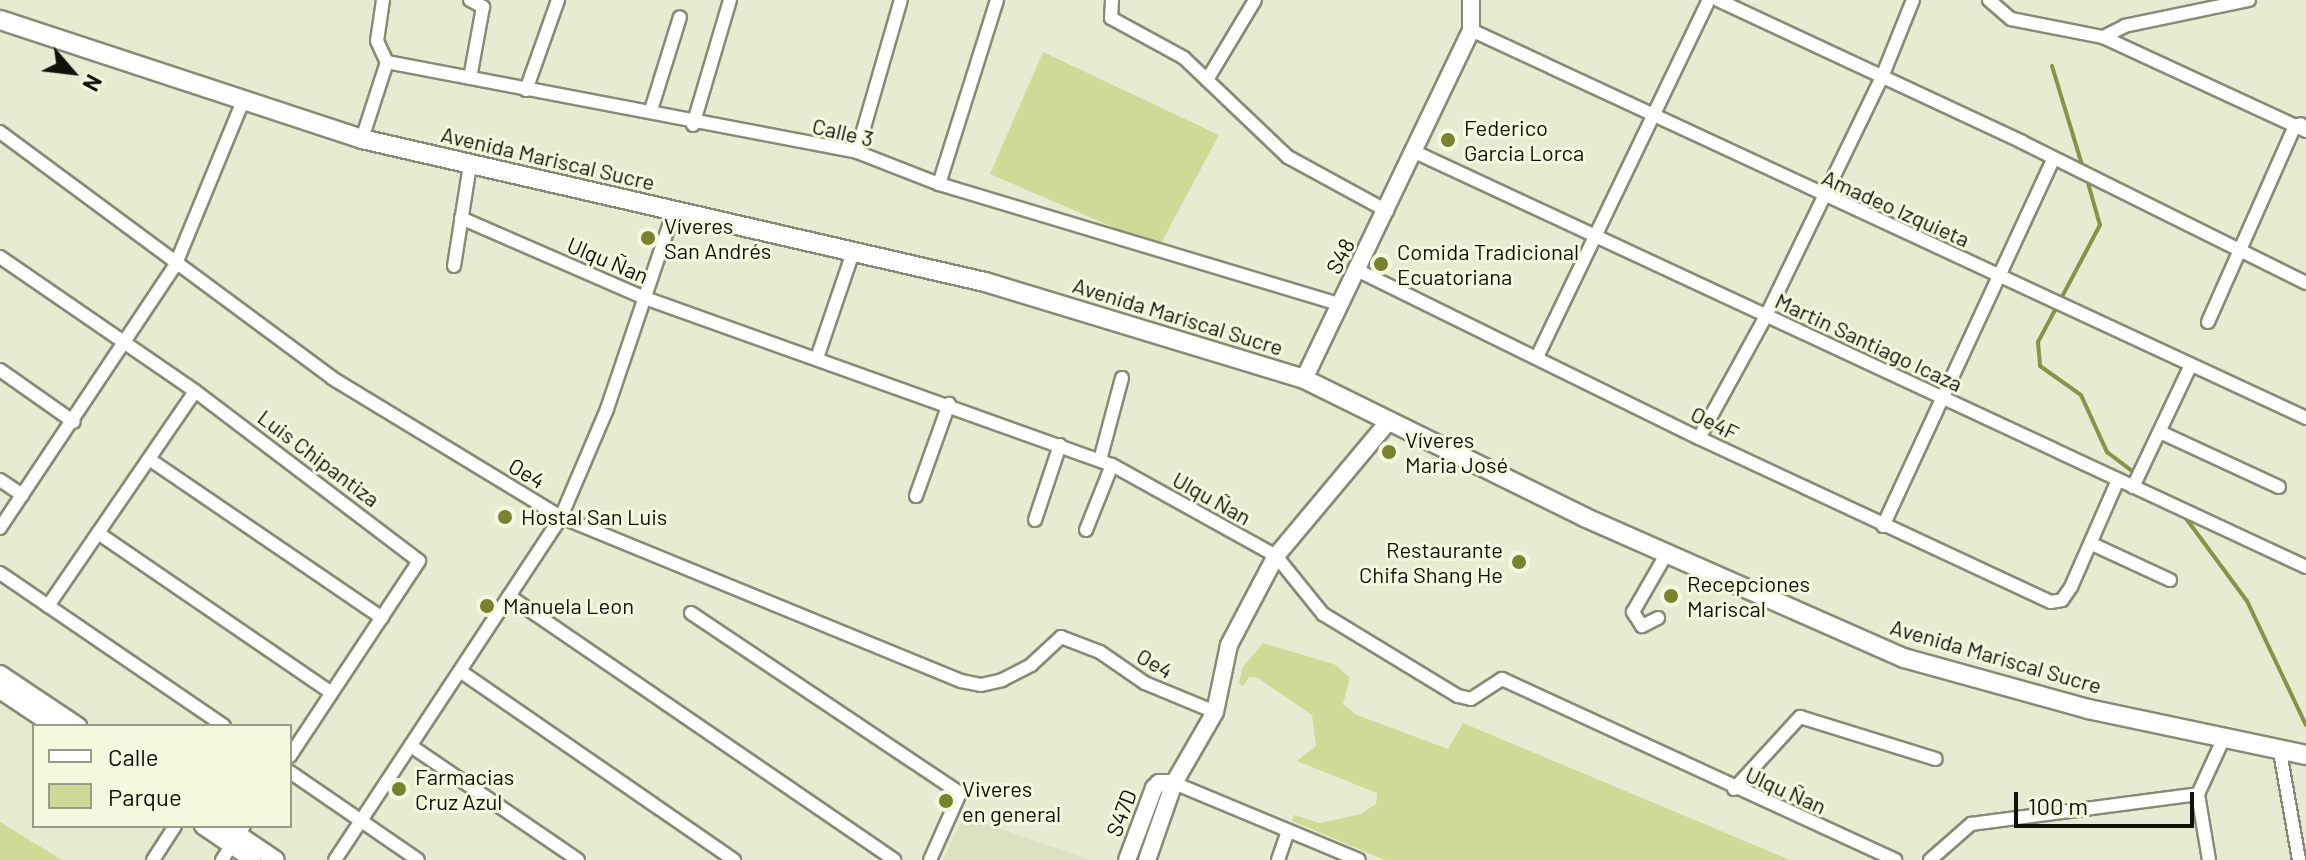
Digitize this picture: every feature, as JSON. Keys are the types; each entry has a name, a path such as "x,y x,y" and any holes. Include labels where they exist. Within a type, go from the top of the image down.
{"main road":[{"name":"Avenida Mariscal Sucre","path":"0,20 362,139 985,282 1304,379 1388,422 1667,553 1904,658 2223,740 2306,755"}],"street":[{"path":"362,139 387,62 377,41 383,0"},
{"path":"470,0 483,7 470,78"},
{"path":"526,90 558,0"},
{"path":"693,125 730,0"},
{"path":"857,152 901,0"},
{"path":"939,184 997,0"},
{"path":"1207,80 1255,0"},
{"path":"1471,0 1471,30"},
{"path":"1538,355 1593,235 1709,0"},
{"path":"1718,0 2306,283"},
{"path":"1745,13 1755,0"},
{"path":"1989,0 2011,19 2103,37 2302,126 2238,252 2208,322"},
{"path":"2103,37 2125,26 2249,0"},
{"path":"1699,438 1766,316 1882,77 1912,5"},
{"path":"1110,6 1115,21 1173,50 1288,157 1387,211"},
{"path":"651,110 680,17"},
{"name":"Amadeo Izquieta","path":"1471,30 1822,198 2001,275 2306,418"},
{"name":"S48","path":"1304,379 1471,30"},
{"name":"Calle 3","path":"387,62 526,90 651,110 693,125 857,152 939,184 1340,304"},
{"path":"0,528 74,422 175,266 244,99"},
{"name":"Oe4","path":"0,132 175,266 332,378 561,517 961,681 981,685 1002,680 1031,665 1061,637 1100,652 1145,683 1215,712"},
{"name":"Martin Santiago Icaza","path":"1415,152 2118,480 2136,482 2306,567"},
{"path":"1883,526 2053,159"},
{"path":"454,266 470,165"},
{"path":"335,860 561,517 607,409 674,211"},
{"name":"Ulqu Ñan","path":"461,218 645,298 1106,462 1276,556 1323,614 1458,696 1471,699 1502,679 1734,789 1895,860"},
{"path":"817,358 853,252"},
{"name":"Luis Chipantiza","path":"0,257 195,391 415,554 417,568 292,753"},
{"name":"Oe4F","path":"1357,270 1538,355 1699,438 1883,526 2059,602 2092,544"},
{"path":"2136,482 2191,365"},
{"path":"0,370 74,422"},
{"path":"1086,530 1106,462 1122,378"},
{"path":"48,606 195,391"},
{"path":"916,496 949,404"},
{"path":"1359,860 1174,783 1215,712 1229,645 1276,556 1388,422"},
{"path":"2160,432 2279,487"},
{"path":"1035,520 1060,445"},
{"path":"149,459 382,618"},
{"path":"0,480 22,495"},
{"path":"2118,480 2092,544 2170,580"},
{"path":"98,533 332,693"},
{"path":"1658,618 1642,626 1633,612 1667,553"},
{"path":"0,573 221,724"},
{"path":"509,596 894,860"},
{"path":"691,613 953,787 962,798 930,860"},
{"path":"460,671 734,860"},
{"path":"0,674 75,724"},
{"path":"0,690 51,724"},
{"path":"1734,789 1800,717 1936,759"},
{"path":"2209,860 2198,794 2223,740"},
{"path":"411,746 578,860"},
{"path":"2280,752 2299,860"},
{"path":"292,773 418,860"},
{"name":"S47D","path":"1127,860 1154,788 1159,783 1174,783 1147,860"},
{"path":"1930,860 1971,824 2198,794"},
{"path":"153,860 174,828"},
{"path":"212,828 235,833 276,860"},
{"path":"1278,860 1288,831"},
{"path":"222,860 235,833"},
{"path":"235,833 253,860"}],"shaded area":[{"path":"964,816 1090,860 943,860"}],"green space":[{"path":"1043,52 1219,135 1159,247 990,174"},
{"path":"1263,643 1336,665 1350,678 1343,704 1357,715 1448,749 1463,723 1790,860 1385,860 1292,821 1294,815 1320,823 1361,814 1376,804 1377,793 1297,761 1316,746 1312,715 1258,678 1249,677 1243,687 1239,683 1243,667"},
{"path":"0,822 62,860 0,860"}],"waterway":[{"path":"2052,66 2083,168"},
{"path":"2086,176 2100,225 2038,342 2040,366 2081,395 2107,452 2135,473"},
{"path":"2185,517 2247,601 2306,725"}],"place":[{"name":"Federico Garcia Lorca","path":"1448,140"},
{"name":"Víveres San Andrés","path":"648,238"},
{"name":"Comida Tradicional Ecuatoriana","path":"1381,264"},
{"name":"Víveres Maria José","path":"1389,452"},
{"name":"Hostal San Luis","path":"505,517"},
{"name":"Restaurante Chifa Shang He","path":"1519,562"},
{"name":"Recepciones Mariscal","path":"1671,596"},
{"name":"Manuela Leon","path":"487,606"},
{"name":"Farmacias Cruz Azul","path":"399,789"},
{"name":"Viveres en general","path":"946,801"}]}
